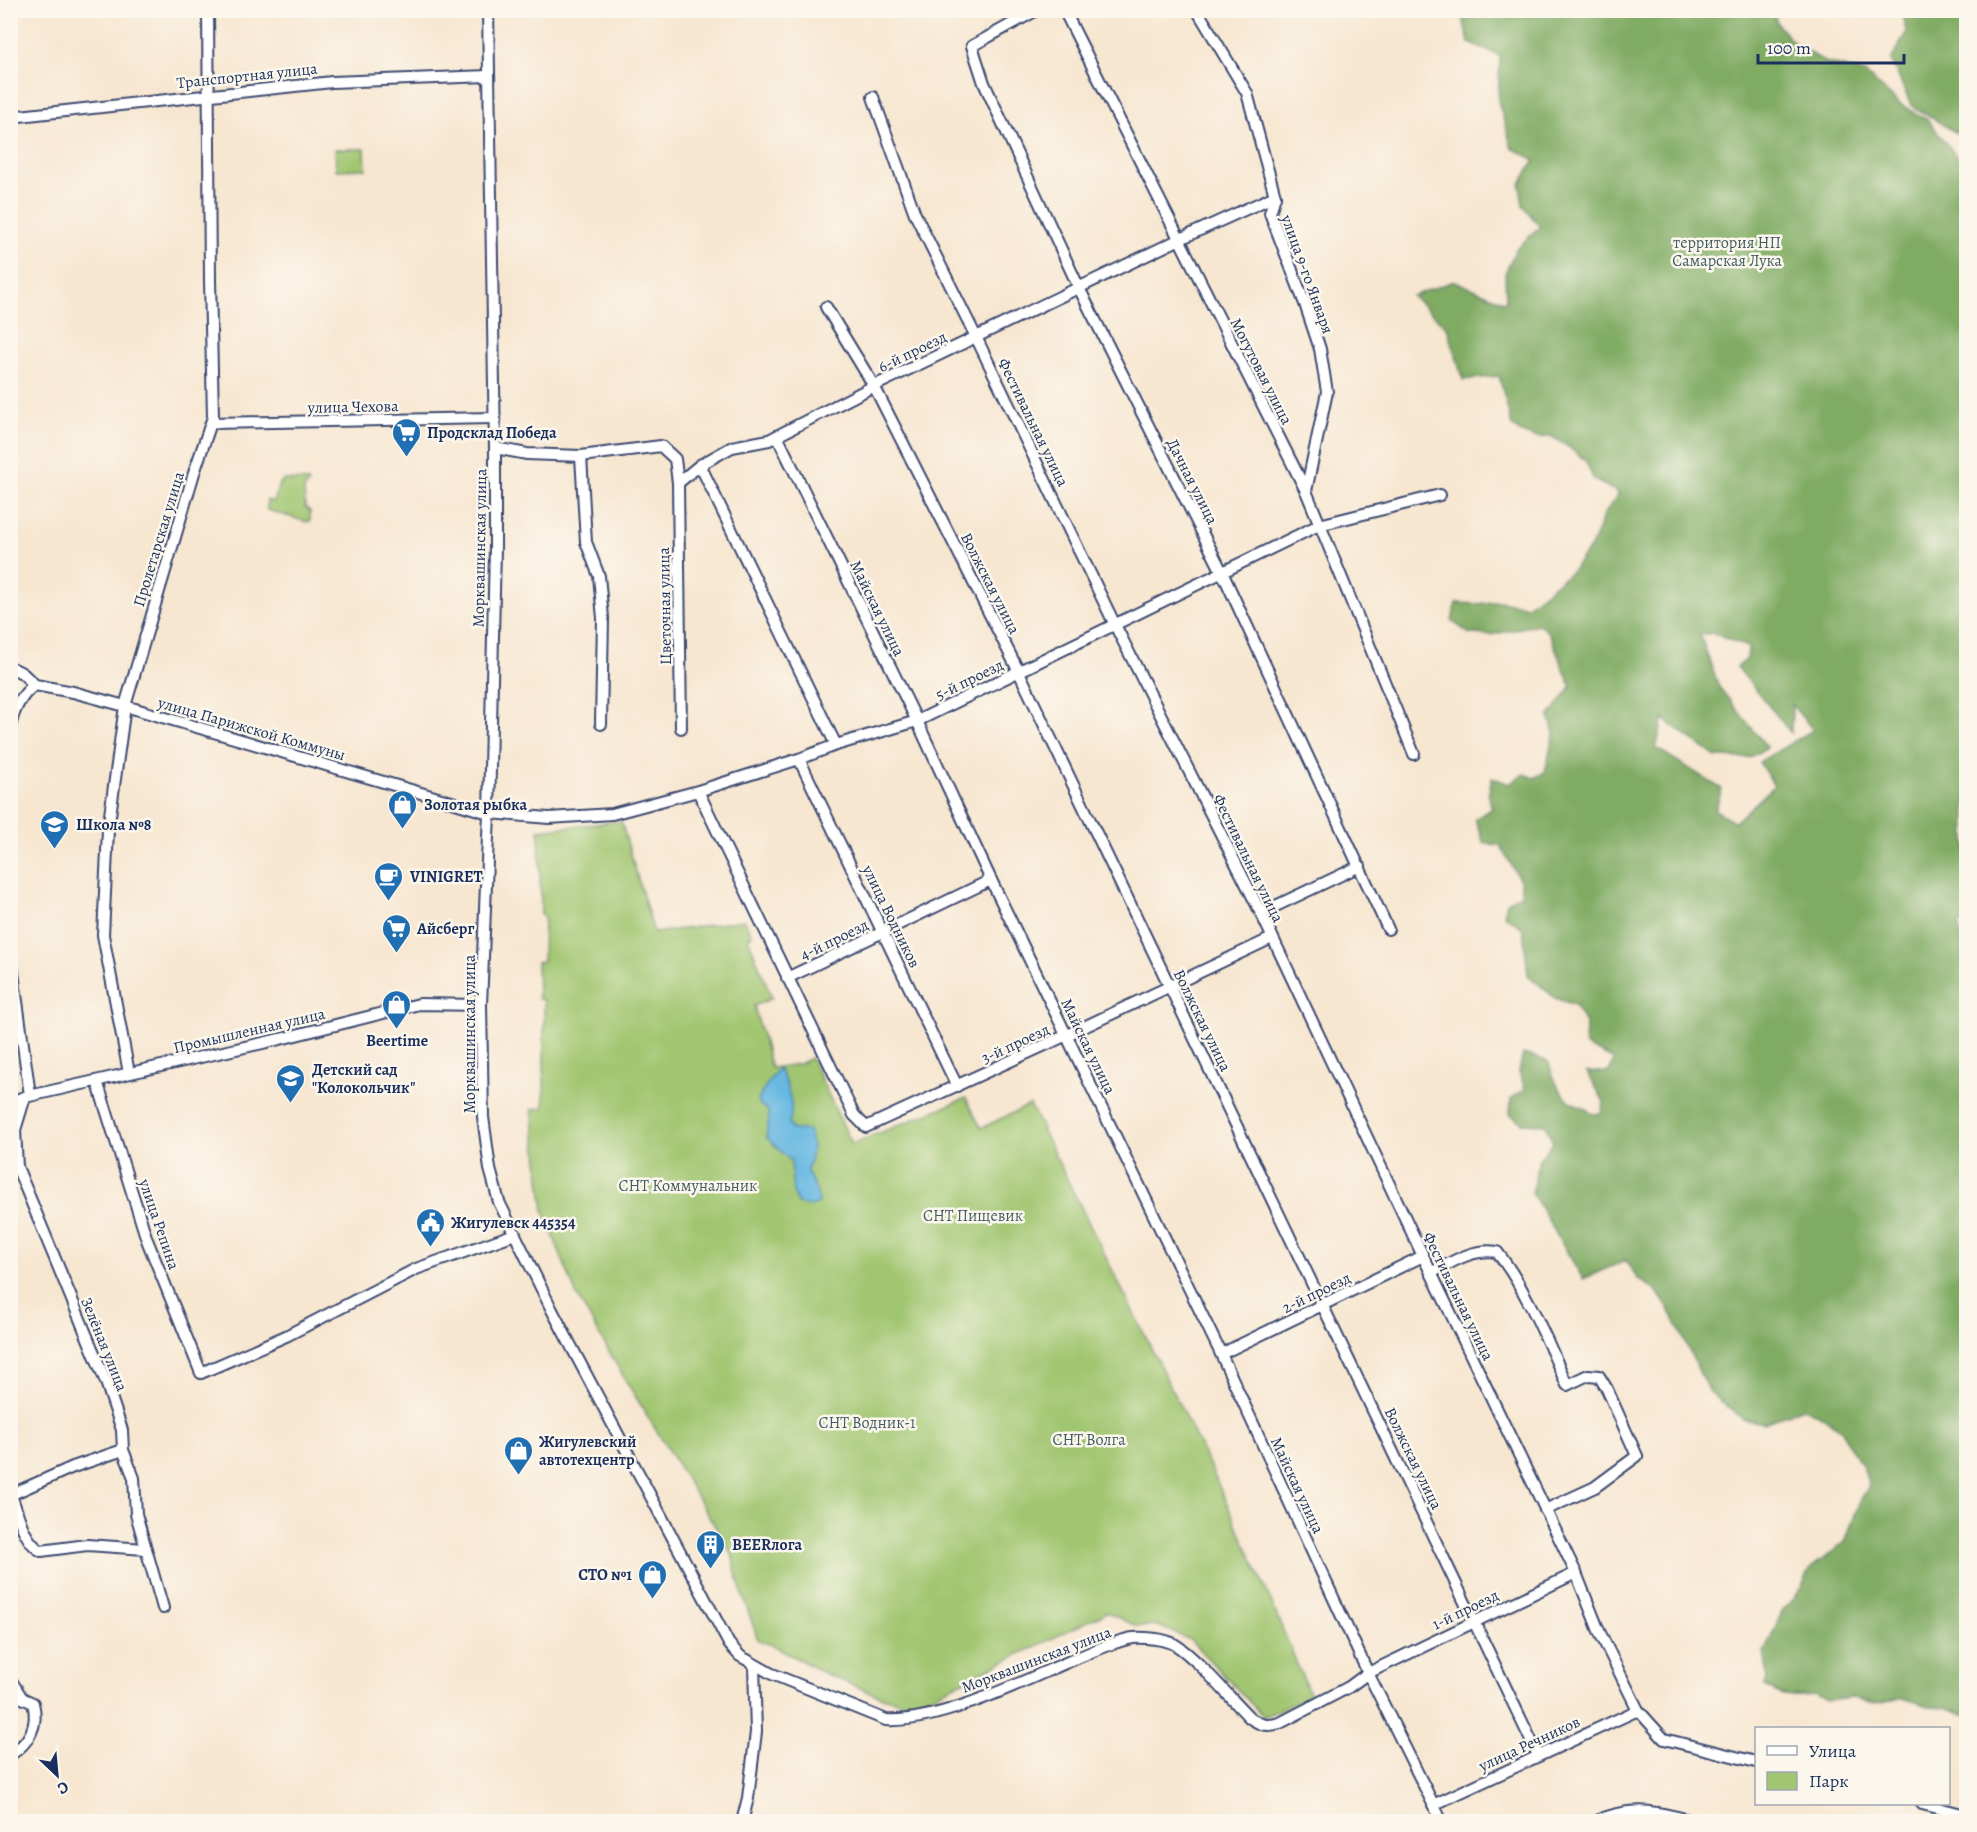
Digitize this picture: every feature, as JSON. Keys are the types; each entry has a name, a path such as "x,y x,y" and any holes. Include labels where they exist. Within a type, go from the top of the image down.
{"street":[{"name":"Пролетарская улица","path":"129,1073 103,935 108,830 125,706 190,484 212,423 208,10"},
{"name":"Морквашинская улица","path":"488,10 495,448 489,813 481,1005 483,1118 488,1159 499,1202 552,1310 729,1644 753,1665 886,1720 903,1721 981,1698 1105,1647 1133,1638 1154,1640 1173,1643 1189,1656 1250,1718 1261,1725 1270,1726 1349,1688 1368,1673"},
{"name":"Дачная улица","path":"1037,10 972,46 984,82 1079,288 1222,572 1388,929"},
{"name":"Могутовая улица","path":"1064,10 1306,491 1414,754"},
{"name":"улица 9-го Января","path":"1197,10 1247,93 1275,196 1270,213 1320,349 1327,392 1306,491"},
{"name":"Транспортная улица","path":"10,117 332,82 488,76"},
{"name":"Фестивальная улица","path":"873,98 915,214 1115,625 1261,913 1576,1573 1599,1631 1638,1710 1664,1739 1755,1762"},
{"name":"6-й проезд","path":"678,483 700,465 732,447 769,440 874,386 1275,196"},
{"name":"Волжская улица","path":"826,307 874,386 1019,672 1538,1755"},
{"name":"улица Чехова","path":"212,423 494,418"},
{"name":"Майская улица","path":"777,436 917,721 991,880 1221,1354 1368,1673 1442,1821"},
{"path":"495,448 527,454 581,456 661,446 675,459 678,483"},
{"path":"581,456 586,542 599,576 603,618 601,724"},
{"path":"700,465 836,745"},
{"name":"Цветочная улица","path":"678,483 681,728"},
{"name":"5-й проезд","path":"489,813 549,818 612,814 698,791 836,745 917,721 1319,525 1440,495"},
{"name":"улица Парижской Коммуны","path":"10,667 22,673 35,685 73,692 125,706 489,813"},
{"path":"10,729 11,721 25,692 35,685"},
{"name":"улица Водников","path":"799,759 957,1086"},
{"path":"698,791 787,978"},
{"path":"1261,913 1360,866"},
{"name":"4-й проезд","path":"787,978 991,880"},
{"name":"3-й проезд","path":"787,978 854,1115 866,1127 1272,938"},
{"path":"10,951 27,1096"},
{"name":"Промышленная улица","path":"10,1102 27,1096 280,1039 419,1004 481,1005"},
{"name":"улица Репина","path":"98,1081 147,1240 201,1373 286,1336 416,1269 514,1234"},
{"name":"Зелёная улица","path":"27,1096 15,1130 17,1167 106,1382 122,1430 123,1449 134,1478 136,1514 163,1608"},
{"path":"1431,1273 1471,1254 1486,1250 1497,1252 1506,1262 1530,1307 1567,1385 1588,1375 1599,1376 1607,1389 1636,1456 1595,1487 1545,1509"},
{"name":"2-й проезд","path":"1221,1354 1423,1256"},
{"path":"123,1449 73,1467 11,1495 27,1537 34,1548 41,1551 87,1545 145,1549"},
{"name":"1-й проезд","path":"1368,1673 1576,1573"},
{"path":"742,1821 748,1798 756,1732 753,1665"},
{"path":"10,1679 22,1698 33,1703 37,1716 28,1740 10,1755"},
{"name":"улица Речников","path":"1432,1805 1638,1710"},
{"path":"1929,1805 1966,1815"},
{"path":"1595,1821 1614,1813 1656,1811 1697,1821"}],"green space":[{"name":"территория НП Самарская Лука","path":"1461,11 1773,11 1778,25 1793,42 1825,62 1865,73 1901,105 1927,119 1960,161 1966,165 1966,922 1959,925 1966,983 1966,1715 1945,1707 1928,1706 1902,1698 1876,1703 1852,1698 1826,1701 1815,1694 1788,1696 1764,1686 1768,1678 1764,1652 1782,1612 1801,1588 1811,1568 1845,1542 1860,1500 1869,1487 1863,1466 1849,1447 1842,1430 1820,1415 1803,1408 1764,1423 1743,1419 1725,1405 1708,1390 1670,1311 1656,1290 1638,1279 1626,1260 1583,1279 1532,1193 1539,1159 1553,1143 1545,1124 1522,1123 1510,1114 1511,1099 1525,1089 1519,1072 1523,1054 1548,1061 1563,1094 1592,1114 1601,1113 1604,1102 1587,1072 1609,1072 1614,1060 1585,1045 1586,1025 1575,1005 1555,998 1528,975 1523,928 1504,915 1507,902 1521,894 1521,882 1500,845 1484,843 1475,819 1492,808 1488,796 1492,777 1509,784 1524,774 1534,778 1545,772 1554,733 1549,717 1571,687 1549,633 1539,624 1491,635 1470,634 1452,621 1456,603 1478,604 1499,601 1527,606 1572,571 1592,545 1604,514 1619,493 1594,480 1585,460 1567,446 1551,436 1530,437 1512,426 1499,376 1463,380 1447,327 1412,296 1454,281 1506,302 1505,273 1516,249 1540,227 1523,206 1520,185 1535,160 1512,148 1498,101 1500,56 1469,43","holes":["1712,633 1748,647 1747,659 1737,667 1791,733 1792,705 1813,730 1759,762 1774,786 1735,822 1715,810 1722,789 1656,748 1663,719 1716,757 1749,758 1767,747 1719,687 1700,635"]},
{"path":"1903,11 1966,11 1966,139 1911,105 1891,60 1906,33"},
{"path":"335,149 365,149 366,169 336,170"},
{"path":"284,480 309,483 304,489 305,507 310,511 310,521 267,510 267,500 274,502 279,484"},
{"path":"621,821 654,933 744,920 752,935 748,938 772,998 754,1006 771,1068 799,1064 811,1058 852,1144 966,1098 981,1128 1030,1105 1208,1462 1267,1592 1310,1695 1264,1717 1190,1640 1159,1626 1136,1626 1107,1612 934,1695 906,1703 882,1697 828,1675 758,1640 737,1578 732,1554 626,1381 576,1294 544,1212 532,1109 544,1108 544,1000 538,999 537,962 543,961 544,915 541,914 539,830"}],"water":[{"path":"778,1068 791,1102 789,1123 792,1130 808,1130 811,1140 812,1155 807,1170 819,1203 810,1206 798,1204 793,1192 791,1161 766,1137 769,1116 767,1109 758,1101"}],"place":[{"name":"Продсклад Победа","path":"406,458"},
{"name":"Золотая рыбка","path":"403,830"},
{"name":"Школа №8","path":"55,850"},
{"name":"VINIGRET","path":"389,902"},
{"name":"Айсберг","path":"396,954"},
{"name":"Beertime","path":"397,1030"},
{"name":"Детский сад \"Колокольчик\"","path":"291,1104"},
{"name":"Жигулевск 445354","path":"430,1248"},
{"name":"Жигулевский автотехцентр","path":"518,1476"},
{"name":"BEERлога","path":"711,1570"},
{"name":"СТО №1","path":"653,1600"}],"park label":[{"name":"СНТ Коммунальник","path":"688,1185"},
{"name":"СНТ Пищевик","path":"973,1215"},
{"name":"СНТ Водник-1","path":"867,1422"},
{"name":"СНТ Волга","path":"1089,1439"}]}
